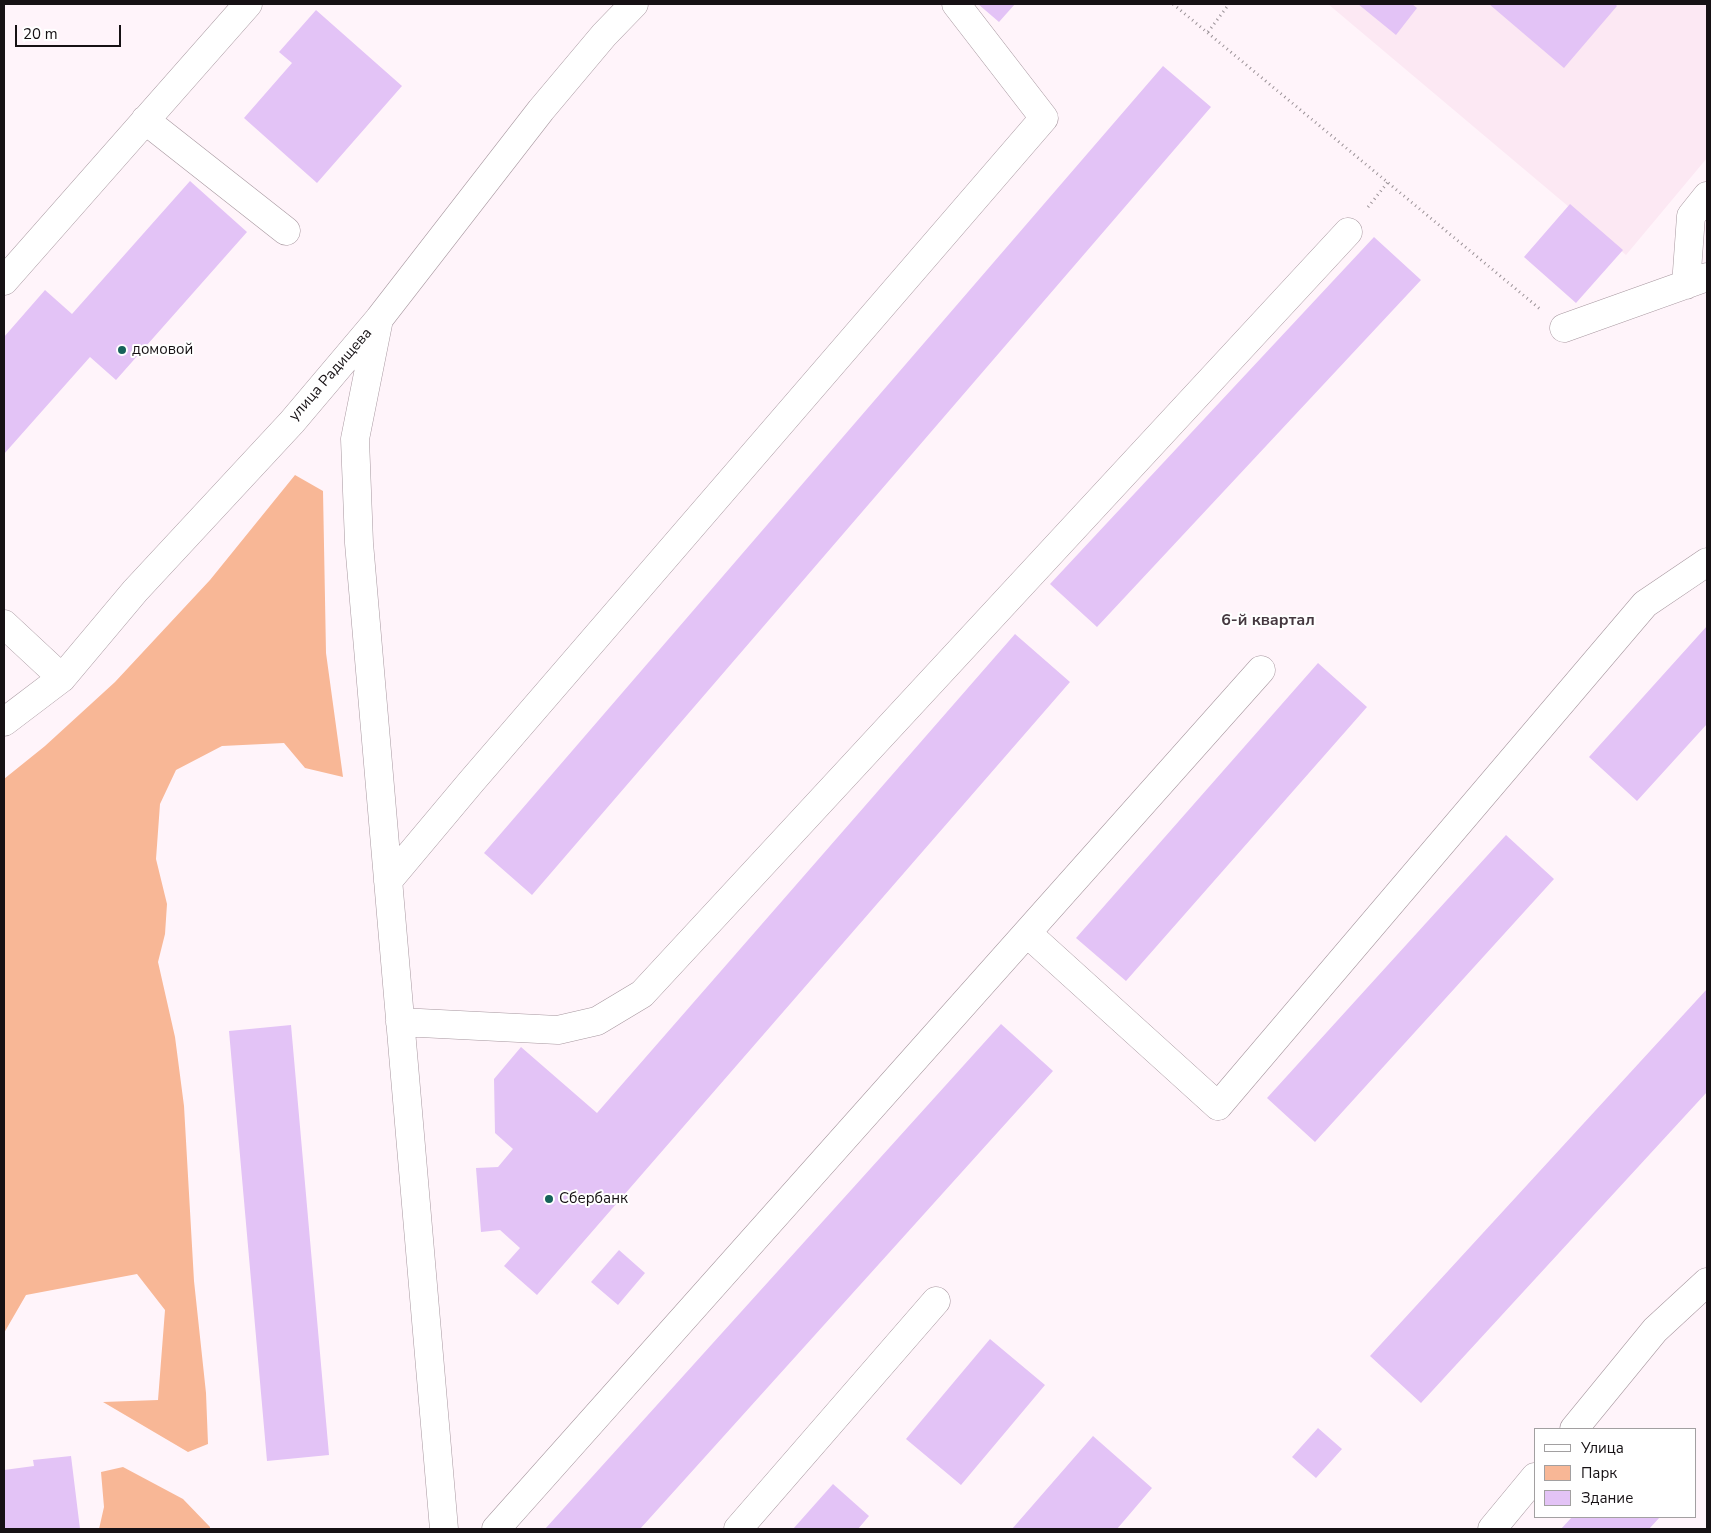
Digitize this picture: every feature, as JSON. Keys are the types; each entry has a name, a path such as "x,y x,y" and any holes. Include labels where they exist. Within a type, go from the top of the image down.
{"street":[{"path":"4,281 248,4"},
{"name":"улица Радищева","path":"4,722 62,678 135,591 292,422 379,319 541,110 604,34 634,4"},
{"path":"388,881 1044,118 956,4"},
{"path":"145,120 286,231"},
{"path":"1564,328 1696,281 1691,216 1707,196"},
{"path":"400,1022 558,1030 597,1021 642,994 1348,232"},
{"path":"379,319 355,438 359,543 444,1529"},
{"path":"1027,933 1218,1106 1645,604 1707,562"},
{"path":"4,624 62,678"},
{"path":"496,1529 1261,670"},
{"path":"1575,1428 1655,1330 1707,1282"},
{"path":"738,1529 936,1301"},
{"path":"1492,1529 1534,1478"}],"path":[{"path":"1173,4 1564,328"},
{"path":"1208,32 1229,4"}],"shaded area":[{"path":"1328,4 1707,4 1707,158 1626,255"}],"green space":[{"path":"295,475 323,491 326,653 343,777 305,768 284,743 222,746 176,770 160,804 156,859 167,904 165,934 158,962 175,1037 184,1106 194,1281 206,1393 208,1444 188,1452 103,1402 158,1400 165,1310 137,1274 26,1295 4,1333 4,779 45,746 115,682 210,580"},
{"path":"123,1467 183,1499 210,1529 99,1529 104,1507 101,1472"}],"building":[{"path":"978,4 1015,4 999,22"},
{"path":"1358,4 1412,4 1417,8 1396,35"},
{"path":"1489,4 1615,4 1617,6 1564,68"},
{"path":"316,10 402,86 317,183 244,118 292,63 279,52"},
{"path":"1163,66 1211,107 532,895 484,853"},
{"path":"190,181 247,232 116,380 90,357 4,454 4,337 45,290 72,314"},
{"path":"1570,204 1623,250 1576,303 1524,257"},
{"path":"1374,237 1421,280 1097,627 1050,584"},
{"path":"1707,626 1707,724 1637,801 1589,757"},
{"path":"1015,634 1070,682 537,1295 504,1266 520,1248 500,1230 481,1232 476,1168 498,1167 513,1149 495,1133 494,1079 521,1047 597,1113"},
{"path":"1318,663 1367,707 1126,981 1076,938"},
{"path":"1506,835 1554,879 1315,1142 1267,1098"},
{"path":"1707,989 1707,1092 1421,1403 1370,1356"},
{"path":"1001,1024 1053,1071 640,1529 545,1529"},
{"path":"291,1025 329,1455 267,1461 229,1031"},
{"path":"619,1250 645,1273 618,1305 591,1282"},
{"path":"990,1339 1045,1385 961,1485 906,1439"},
{"path":"1318,1428 1342,1449 1316,1478 1292,1457"},
{"path":"1093,1436 1152,1488 1117,1529 1012,1529"},
{"path":"71,1456 80,1529 4,1529 4,1470 34,1466 33,1460"},
{"path":"833,1484 869,1516 858,1529 793,1529"},
{"path":"1571,1518 1659,1518 1649,1529 1561,1529"}],"place":[{"name":"домовой","path":"122,350"},
{"name":"Сбербанк","path":"549,1199"}],"district":[{"name":"6-й квартал","path":"1268,621"}]}
